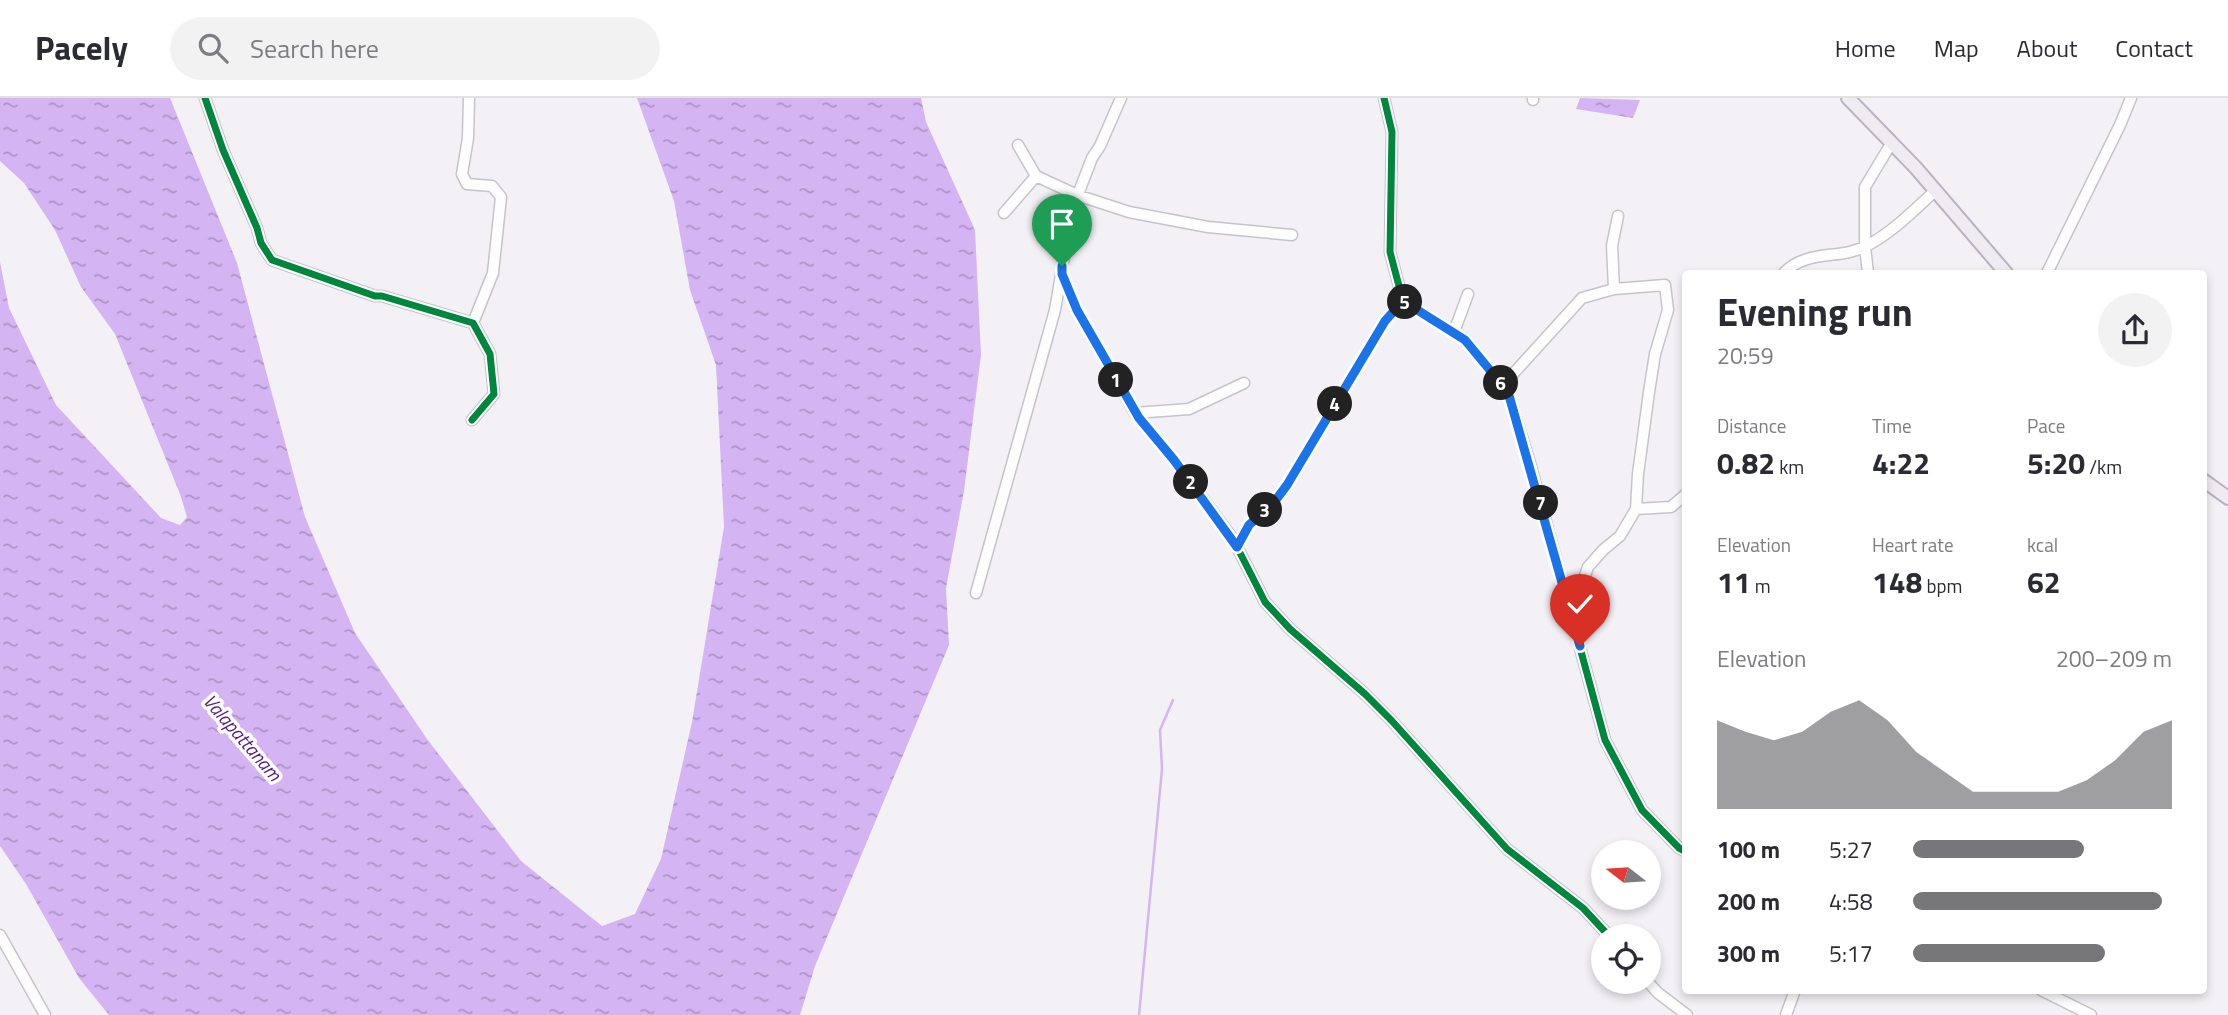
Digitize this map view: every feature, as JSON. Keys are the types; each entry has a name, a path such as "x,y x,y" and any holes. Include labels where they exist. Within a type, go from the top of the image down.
{"main road":[{"path":"1848,98 1892,142 2003,270"},
{"path":"2207,483 2228,498"}],"street":[{"path":"205,98 261,243 272,260 375,296 473,323 490,354 495,394 472,420"},
{"path":"469,98 468,138 462,174 467,184 492,186 500,197 493,273 473,323"},
{"path":"975,593 1055,310 1077,195 1121,98"},
{"path":"1384,98 1392,132 1390,252 1403,301 1465,340 1508,392 1530,463 1605,740 1642,810 1682,850"},
{"path":"2048,270 2131,98"},
{"path":"1868,270 1865,247 1866,187 1892,142"},
{"path":"1018,145 1036,176 1077,195 1129,212 1208,227 1292,235"},
{"path":"1004,213 1036,176"},
{"path":"1787,270 1797,261 1865,247 1905,219 1935,191"},
{"path":"1614,289 1612,246 1618,216"},
{"path":"1062,266 1062,274 1077,310 1135,413 1174,460 1237,547 1265,603 1392,721 1507,849 1583,908 1598,924"},
{"path":"1503,385 1582,298 1614,289 1665,285 1668,310 1655,354 1638,474 1636,509 1620,536 1588,567 1580,590 1569,604"},
{"path":"1454,332 1468,295"},
{"path":"1237,547 1249,525 1275,501 1287,485 1385,321 1403,301"},
{"path":"1135,413 1189,409 1244,383"},
{"path":"1636,509 1671,507 1682,498"},
{"path":"0,935 46,1015"},
{"path":"1659,994 1687,1015"},
{"path":"1786,1015 1794,994"},
{"path":"2049,994 2091,1015"}],"water":[{"name":"Valapattanam","path":"0,98 170,98 237,263 305,517 355,633 427,739 521,861 602,926 635,914 661,859 692,722 724,527 716,365 690,290 674,201 637,98 921,98 926,122 975,230 981,355 964,491 946,588 949,645 815,966 800,1015 109,1015 79,978 26,884 0,846 0,262 9,308 56,405 161,518 180,525 187,517 115,334 81,287 55,230 24,183 0,161"},
{"path":"1580,98 1640,100 1633,118 1576,109"}],"waterway":[{"path":"1139,1015 1162,769 1160,730 1173,700"}],"cycle path":[{"path":"205,98 261,243 272,260 375,296 473,323 490,354 494,394 472,420"},
{"path":"1384,98 1392,132 1390,252 1403,301 1465,339 1508,392 1530,463 1605,740 1642,810 1682,850"},
{"path":"1062,266 1062,274 1077,310 1135,413 1233,539 1265,602 1290,629 1392,721 1507,849 1583,908 1598,924"}],"route":[{"path":"1062,266 1062,274 1077,310 1139,418 1174,460 1237,547 1249,525 1275,501 1287,485 1385,321 1403,301 1465,340 1508,392 1580,646"}]}
